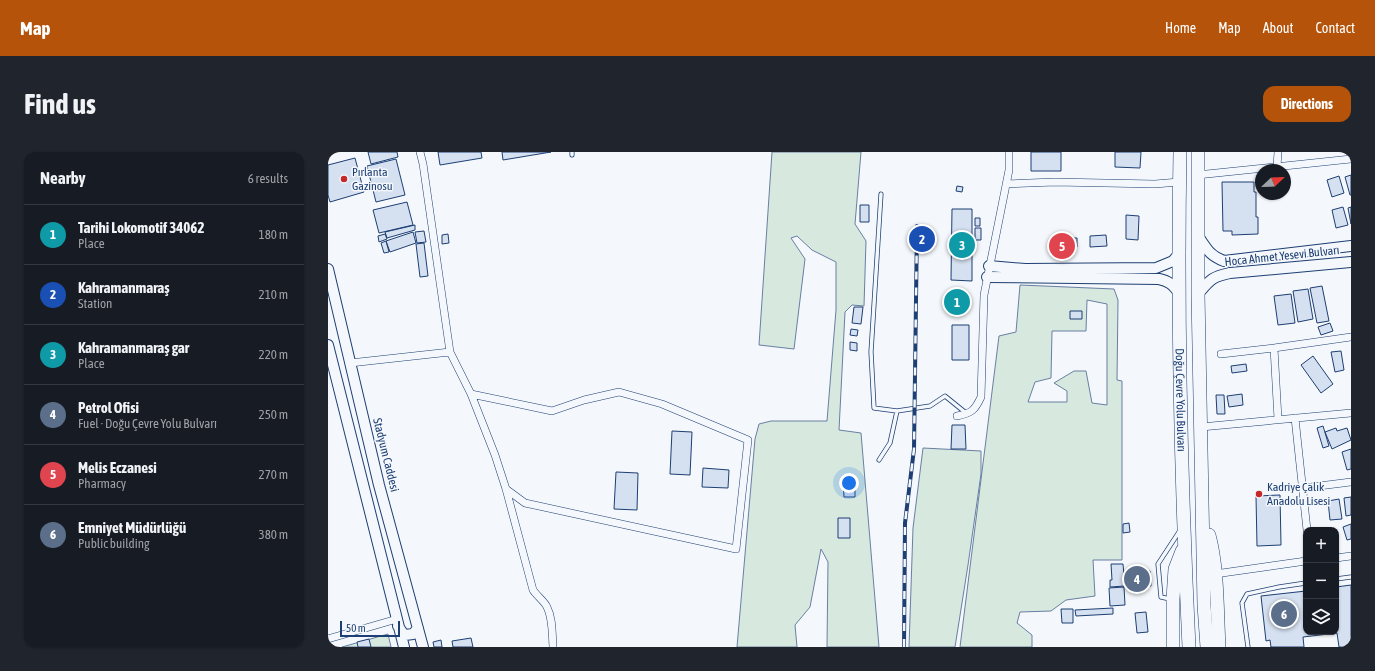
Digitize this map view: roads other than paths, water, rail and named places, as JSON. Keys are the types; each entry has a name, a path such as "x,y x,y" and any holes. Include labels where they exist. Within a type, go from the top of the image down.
{"highway":[{"name":"Doğu Çevre Yolu Bulvarı","path":"1180,152 1178,255 1184,546 1189,647"},
{"name":"Doğu Çevre Yolu Bulvarı","path":"1198,152 1198,294 1202,427 1204,605 1207,647"},
{"path":"1203,522 1212,545 1219,647"},
{"path":"1173,647 1172,599 1175,569 1184,546"}],"main road":[{"name":"Hoca Ahmet Yesevi Bulvarı","path":"1198,236 1214,257 1224,261 1351,246"},
{"path":"989,266 1025,269 1156,268 1173,261 1178,255"},
{"name":"Hoca Ahmet Yesevi Bulvarı","path":"1198,294 1208,282 1217,276 1351,262"},
{"name":"Stadyum Caddesi","path":"328,269 379,485 423,647"},
{"path":"987,277 1159,279 1167,281 1174,286 1179,293"},
{"path":"328,345 404,647"},
{"path":"398,623 405,635 413,634 418,628"}],"street":[{"path":"420,152 450,352 471,394 495,455 506,489 533,590 537,597 546,605 551,619 553,647"},
{"path":"957,416 967,414 976,408 981,397 984,295 1009,170 1009,152"},
{"path":"1278,152 1278,164"},
{"path":"1291,165 1351,159"},
{"path":"1197,175 1255,169"},
{"path":"1006,184 1055,182 1155,184 1179,182"},
{"path":"1221,354 1351,337"},
{"path":"1274,348 1278,419"},
{"path":"350,363 450,352"},
{"path":"471,394 552,411 584,400 619,392 662,404 748,440 736,549 525,503 506,489"},
{"path":"1202,427 1351,413"},
{"path":"1295,418 1307,527"},
{"path":"1303,488 1351,482"},
{"path":"1339,558 1351,556"},
{"path":"1215,574 1303,561"},
{"path":"328,639 398,623"}],"lane":[{"path":"881,194 871,352 874,408 897,411 930,406 945,396 967,414"},
{"path":"879,460 890,443 897,411"},
{"path":"1172,599 1161,597 1158,564 1184,524"},
{"path":"1339,579 1351,577"},
{"path":"1248,647 1242,603 1247,594 1279,586 1303,583"}],"railway":[{"path":"904,647 905,523 914,449 917,226"}],"place":[{"name":"Pırlanta Gazinosu","path":"344,179"},
{"name":"Kahramanmaraş","path":"922,239"},
{"name":"Kahramanmaraş gar","path":"962,245"},
{"name":"Melis Eczanesi","path":"1062,246"},
{"name":"Tarihi Lokomotif 34062","path":"957,302"},
{"name":"Kadriye Çalık Anadolu Lisesi","path":"1259,494"},
{"name":"Petrol Ofisi","path":"1137,579"},
{"name":"Emniyet Müdürlüğü","path":"1284,614"}]}
